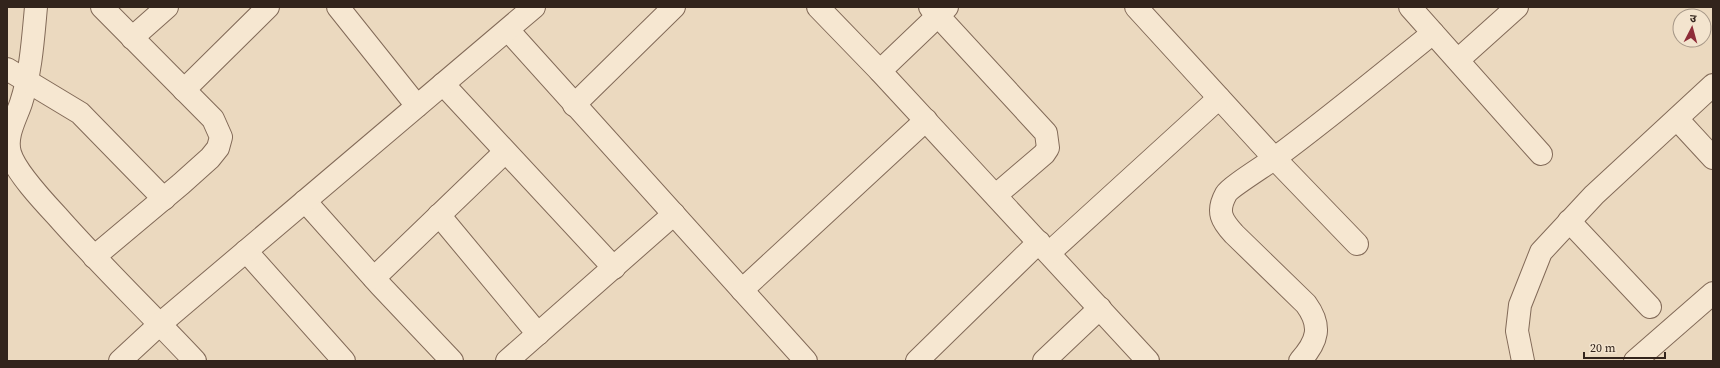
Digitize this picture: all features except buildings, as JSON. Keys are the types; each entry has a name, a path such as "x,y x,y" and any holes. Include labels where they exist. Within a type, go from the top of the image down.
{"street":[{"path":"36,7 31,57 21,103 13,122 9,140 10,152 17,167 40,198 94,257 195,361"},
{"path":"94,257 164,199 210,158 218,148 221,138 213,119 102,7"},
{"path":"132,38 167,7"},
{"path":"184,90 268,7"},
{"path":"338,7 417,106"},
{"path":"120,361 160,324 534,7"},
{"path":"574,105 674,7"},
{"path":"818,7 996,195 1148,361"},
{"path":"1136,7 1274,159 1357,244"},
{"path":"1410,7 1541,154"},
{"path":"1458,60 1516,7"},
{"path":"880,71 938,10 1046,134 1048,148 1044,154 996,195"},
{"path":"508,30 806,361"},
{"path":"1300,361 1309,352 1316,338 1317,327 1314,314 1306,304 1234,234 1224,222 1221,214 1222,202 1227,192 1274,159 1433,32"},
{"path":"7,69 26,82 80,113 164,199"},
{"path":"443,84 614,268"},
{"path":"1523,361 1517,331 1520,305 1541,252 1594,195 1713,86"},
{"path":"916,361 1044,248 1219,98"},
{"path":"1677,119 1713,158"},
{"path":"742,290 926,120"},
{"path":"374,278 505,152"},
{"path":"305,201 374,278 452,361"},
{"path":"507,361 674,214"},
{"path":"439,215 538,334"},
{"path":"1569,221 1650,306"},
{"path":"246,251 344,361"},
{"path":"1635,361 1713,293"},
{"path":"1044,361 1100,308"}]}
